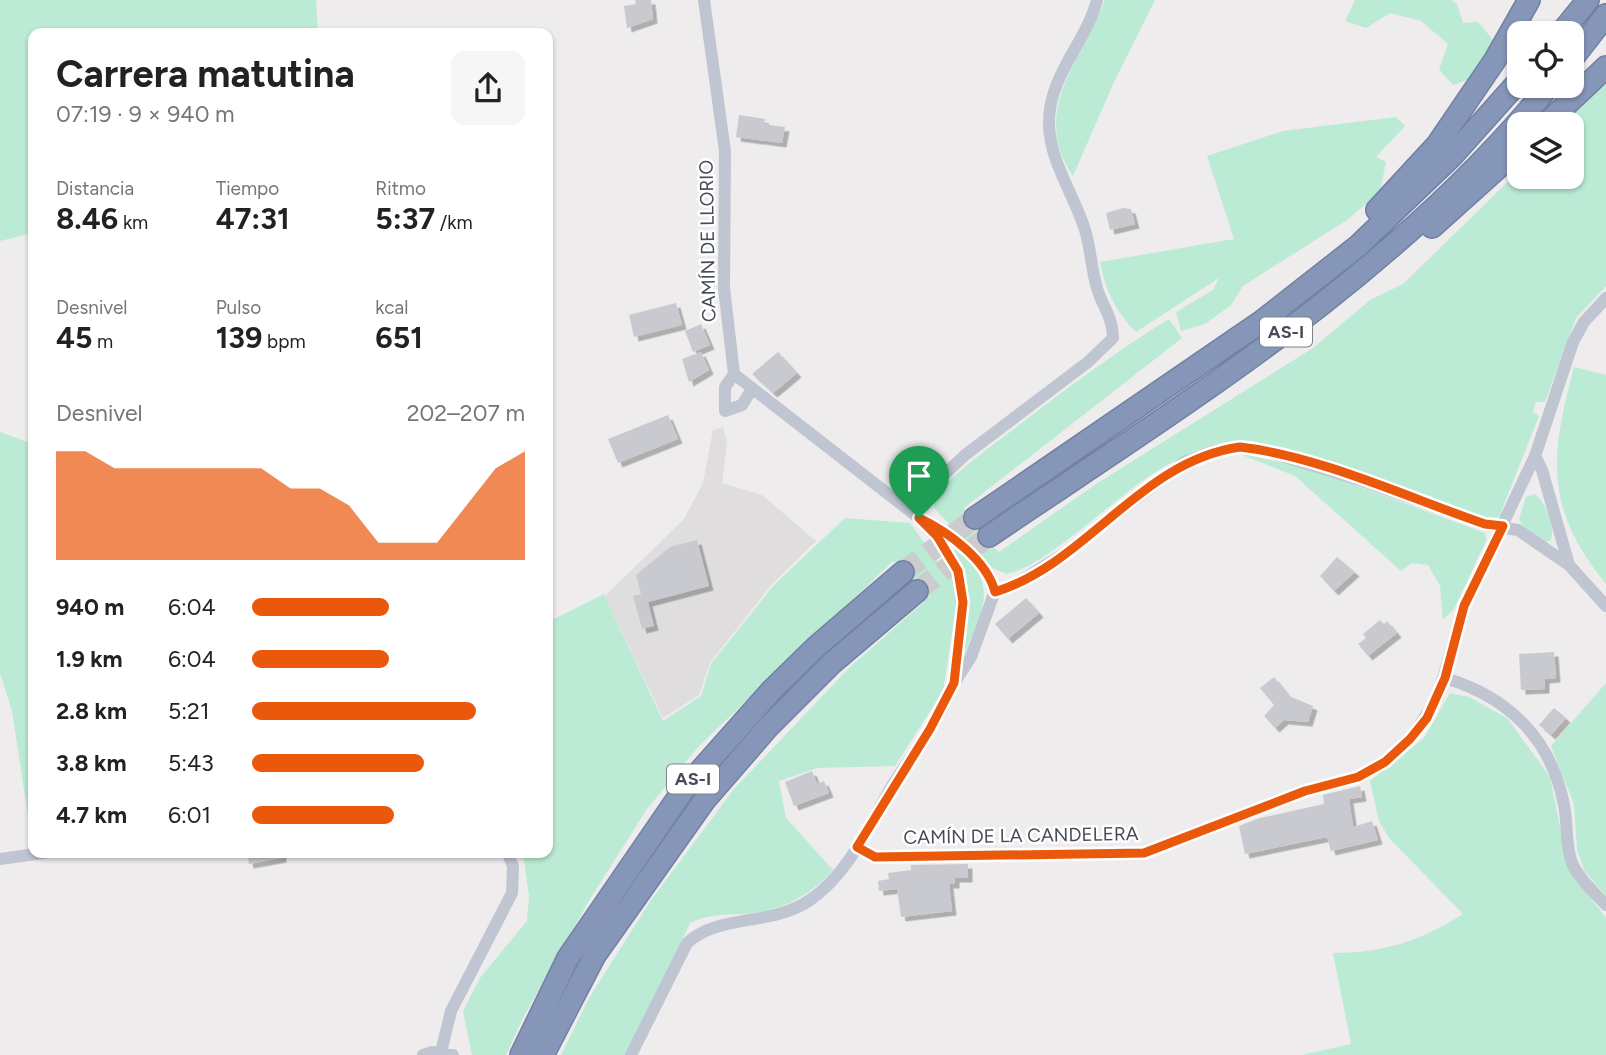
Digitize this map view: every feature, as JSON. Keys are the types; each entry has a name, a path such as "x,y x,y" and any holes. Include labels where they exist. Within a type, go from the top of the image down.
{"highway":[{"path":"1261,322 1350,238 1437,145 1495,60 1529,0"},
{"path":"1571,21 1588,0"},
{"path":"1584,43 1606,15"},
{"path":"1559,112 1606,67"},
{"name":"AS-I","path":"975,518 1261,322 1358,246 1452,156 1507,94"},
{"name":"AS-I","path":"989,536 1275,341 1375,262 1470,173 1538,98"},
{"path":"1275,341 1380,271 1507,160"},
{"name":"AS-I","path":"544,1040 568,958 684,789 781,681 903,572"},
{"name":"AS-I","path":"521,1055 544,1040 595,955 704,801 768,727 823,672 917,591"}],"street":[{"name":"CAMÍN DE LLORIO","path":"704,0 725,151 724,288 734,374"},
{"path":"909,508 965,455 1088,362 1113,338 1111,317 1097,289 1085,229 1071,191 1054,159 1049,123 1058,81 1097,0"},
{"name":"CAMÍN DE LA CANDELERA","path":"857,847 875,857 1126,855 1157,849 1201,829 1292,796 1358,777 1385,762 1410,739 1427,718 1445,678 1464,606 1535,456 1573,342 1584,322 1606,298"},
{"path":"752,389 742,405 726,411 726,387 734,374 909,508 937,536 958,571 963,602 954,683"},
{"path":"995,592 1011,587 1068,551 1184,462 1214,451 1240,447 1262,450 1360,480 1485,524 1518,530 1569,565 1606,606"},
{"path":"1535,456 1542,470 1569,565"},
{"path":"631,1055 687,943 693,937 720,925 774,917 794,909 829,885 845,867 971,657 995,592 993,583 975,560 944,530 919,518"},
{"path":"1445,678 1491,696 1513,712 1535,737 1546,755 1562,797 1573,865 1606,905"},
{"path":"6,859 28,856"},
{"path":"423,1055 447,1054 451,1011 512,893 513,866 510,858"}],"shaded area":[{"path":"723,427 727,442 722,483 762,495 816,541 771,585 710,663 699,695 663,718 605,596 684,519 703,483 713,430"}],"green space":[{"path":"0,0 316,0 318,28 28,28 28,234 0,241"},
{"path":"1105,0 1155,0 1114,82 1073,176 1061,152 1056,130 1058,108 1073,65"},
{"path":"1355,0 1451,0 1457,4 1463,23 1478,22 1494,41 1467,80 1453,85 1439,70 1448,44 1421,21 1390,13 1366,28 1345,21"},
{"path":"1606,82 1606,286 1576,318 1545,402 1536,402 1533,412 1539,416 1499,517 1486,518 1358,473 1253,441 1226,442 1200,449 1175,461 1151,475 1043,557 1007,574 992,568 935,509 932,499 971,462 1090,372 1169,319 1182,338 964,508 969,519 981,527 983,538 999,552 1096,484 1313,348 1370,300 1403,284 1507,183 1507,189 1584,189 1584,112 1577,112"},
{"path":"1396,117 1405,126 1376,157 1386,162 1380,192 1347,220 1243,286 1231,305 1205,324 1181,331 1176,312 1213,290 1219,278 1136,332 1123,317 1108,291 1100,262 1234,239 1207,156 1283,131"},
{"path":"1574,367 1606,375 1606,584 1571,531 1562,506 1558,481 1560,428"},
{"path":"0,432 28,442 28,815 12,711 0,673"},
{"path":"1235,452 1314,470 1485,533 1486,541 1454,609 1443,620 1440,586 1428,565 1412,563 1401,571 1295,476"},
{"path":"1535,494 1543,503 1551,522 1551,540 1546,542 1523,526 1519,519 1526,497"},
{"path":"845,518 910,523 955,585 955,614 943,691 895,766 817,768 779,781 786,818 833,870 814,888 781,906 756,913 710,916 690,923 626,1055 561,1055 589,998 651,900 734,789 850,667 924,602 924,595 898,562 892,562 699,746 647,809 590,899 523,1018 506,1055 472,1055 463,1011 480,978 527,921 529,896 524,858 553,858 553,620 604,594 663,721 701,696 711,664 774,585"},
{"path":"954,549 979,574 983,587 981,613 963,659 968,587"},
{"path":"1606,683 1606,896 1584,870 1577,850 1574,804 1551,746"},
{"path":"1450,693 1469,697 1507,718 1550,777 1568,868 1606,918 1606,1055 1302,1055 1351,1044 1333,953 1369,951 1401,944 1463,914 1389,838 1379,821 1370,781 1424,738"}],"building":[{"path":"635,0 651,0 653,19 627,28 624,6 636,4"},
{"path":"739,115 765,119 764,124 785,127 782,143 736,137"},
{"path":"1123,208 1131,209 1135,224 1110,230 1106,213"},
{"path":"676,303 682,325 634,337 629,315"},
{"path":"701,324 710,345 693,352 685,331"},
{"path":"701,352 709,370 689,382 682,359"},
{"path":"778,352 797,373 773,393 752,374"},
{"path":"668,415 678,439 618,463 608,439"},
{"path":"697,540 709,586 648,602 654,626 642,629 633,596 641,594 636,575 670,547"},
{"path":"1337,557 1355,572 1334,591 1320,576"},
{"path":"1026,598 1039,613 1008,639 995,624"},
{"path":"1380,620 1384,624 1387,621 1397,633 1368,656 1358,644 1366,638 1363,634"},
{"path":"1554,652 1556,678 1545,679 1545,689 1521,690 1519,654"},
{"path":"1274,677 1289,696 1313,706 1308,722 1284,720 1275,728 1264,716 1274,705 1260,688"},
{"path":"1554,708 1566,718 1551,735 1539,725"},
{"path":"812,771 817,784 824,781 829,793 794,806 785,782"},
{"path":"1360,786 1362,797 1349,799 1353,827 1372,821 1378,840 1331,851 1327,837 1245,854 1239,826 1260,818 1324,804 1323,795"},
{"path":"248,858 282,858 249,864"},
{"path":"968,864 968,878 955,878 955,884 949,884 952,911 901,917 897,889 879,891 878,881 889,879 888,873 911,870 911,865"}],"tunnel":[{"path":"903,572 975,518"},
{"path":"917,591 989,536"}],"route":[{"path":"1240,447 1262,450 1360,480 1485,524 1503,526 1464,606 1445,678 1427,718 1410,739 1385,762 1358,777 1305,791 1144,853 875,857 857,847 898,776 930,729 954,683 963,602 958,571 937,536 919,518 944,530 975,560 993,583 995,592 1011,587 1068,551 1184,462 1214,451 1240,447"}]}
